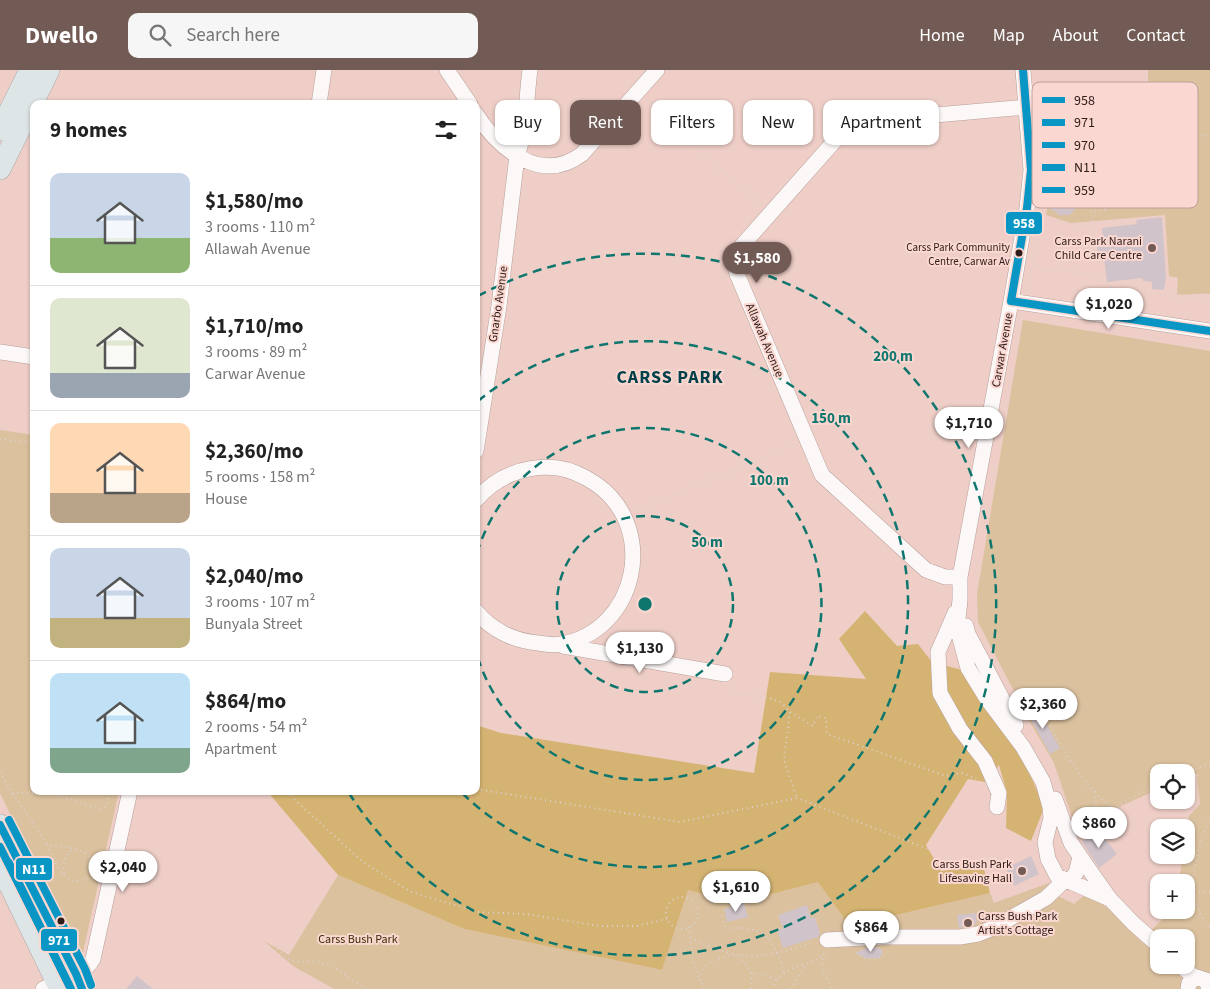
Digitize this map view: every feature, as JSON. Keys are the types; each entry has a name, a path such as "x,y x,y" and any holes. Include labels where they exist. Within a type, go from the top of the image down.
{"highway":[{"path":"0,130 30,70"},
{"path":"34,100 49,70"},
{"path":"0,170 30,109"},
{"path":"0,825 64,985"},
{"path":"0,868 64,985"}],"street":[{"path":"320,100 324,70"},
{"path":"447,70 467,100"},
{"name":"Gnarbo Avenue","path":"480,425 498,306 517,156 523,140 530,70"},
{"path":"480,120 488,131 517,156 540,165 561,165 572,161 582,154 656,70"},
{"name":"Carwar Avenue","path":"1023,70 1031,170 1028,198 960,577 957,627 968,668 987,699 1023,747 1043,782 1050,806 1050,818 1044,842"},
{"name":"Allawah Avenue","path":"960,577 945,576 926,570 822,474 737,274 734,261 738,250 842,131 852,124 867,120 1026,107"},
{"path":"1011,301 1210,331"},
{"path":"0,352 30,356"},
{"path":"480,496 488,488 511,474 550,467 570,471 588,479 609,494 624,516 633,544 633,557 632,570 623,597 614,612 601,626 589,634 560,645"},
{"path":"960,600 938,652 940,693 960,729 985,761 999,794 996,808"},
{"name":"Carwar Avenue","path":"960,600 968,634 1019,731 1044,770 1072,835 1071,843 1110,899 1150,938"},
{"path":"480,615 488,623 515,638 530,642 560,645 726,674"},
{"path":"64,985 90,966 93,959 129,795"},
{"path":"1064,881 1056,876 1048,858 1044,842 1051,831 1072,835"},
{"path":"827,947 882,937 960,937 978,934 995,927 1046,898 1064,881 1072,878 1076,873 1080,857"},
{"name":"Carwar Avenue","path":"1064,881 1110,899"},
{"path":"1190,974 1202,984"}],"path":[{"path":"638,92 662,112 674,130 771,212"},
{"path":"1076,227 1093,224 1091,208"},
{"path":"1092,211 1104,210 1104,208"},
{"path":"1070,272 1072,261 1077,261 1087,246 1095,245"},
{"path":"1033,262 1045,271 1054,270 1094,275 1113,288 1184,298 1210,297"},
{"path":"0,439 30,443"},
{"path":"624,516 793,445"},
{"path":"726,674 736,694 781,702 790,712 813,726 817,716 826,718 826,734 946,776 962,773 976,780"},
{"path":"790,712 784,760 798,798"},
{"path":"1045,717 1064,751 1095,791 1114,809"},
{"path":"1195,770 1210,764"},
{"path":"0,772 12,793 48,845 57,868 64,876 76,881 86,880 93,873 94,863 88,854 78,850 48,845"},
{"path":"1072,835 1097,823 1126,800 1150,789"},
{"path":"480,790 680,822 798,798 928,849"},
{"path":"1095,791 1097,823"},
{"path":"12,793 30,793"},
{"path":"57,795 98,809 104,808 108,803 110,795"},
{"path":"291,795 296,802 363,862 411,892 478,912 526,914 599,926 637,926 667,919"},
{"path":"1195,874 1199,849 1210,816"},
{"path":"64,876 62,868 64,861 70,852 78,850"},
{"path":"1189,864 1195,865"},
{"path":"1195,891 1210,892"},
{"path":"1195,896 1202,920 1210,927"},
{"path":"676,897 687,898 696,904 698,909 696,920 689,927 684,929 674,927 667,919 666,909 676,897"},
{"path":"722,916 726,929 749,929 762,933 774,944 784,973"},
{"path":"689,927 693,963 704,989"},
{"path":"690,937 722,952 738,955 759,956 779,954 818,941 827,947"},
{"path":"775,980 800,965 819,958 827,947"},
{"path":"827,947 822,966 826,978 833,989"},
{"path":"853,948 865,959 879,959 889,950 885,949"},
{"path":"277,949 288,959 296,962 315,961 332,965 366,989"},
{"path":"738,955 752,973 751,989"},
{"path":"700,983 700,974 709,964 718,959 738,955"},
{"path":"791,989 806,964"},
{"path":"752,973 766,975 775,980"},
{"path":"775,980 776,989"}],"green space":[{"path":"1148,70 1210,70 1210,294 1177,294 1178,278 1169,276 1165,215 1071,223 1046,215 1047,208 1198,208 1198,82 1148,82"},
{"name":"Carss Bush Park","path":"1023,320 1210,351 1210,989 334,989 293,966 264,941 289,955 338,875 464,929 662,970 688,890 735,903 818,881 851,926 990,893 994,903 1049,883 1060,897 1074,904 1088,892 1113,913 1142,942 1150,932 1150,974 1195,974 1195,929 1153,929 1163,919 1195,919 1195,874 1180,874 1182,864 1195,864 1195,819 1189,819 1200,804 1197,777 1199,775 1195,774 1195,764 1150,764 1150,793 1123,805 1078,835 1054,763 1031,724 978,622 977,594"},
{"path":"0,430 30,434 30,795 118,795 83,952 78,954 0,793"}],"shaded area":[{"path":"865,611 897,646 918,644 932,662 962,670 1025,762 1044,808 1031,841 1006,828 1007,793 999,765 985,782 968,779 926,845 941,871 983,865 990,893 850,926 818,882 735,903 688,890 662,970 464,929 338,875 270,795 480,795 480,726 501,733 754,773 770,672 866,679 839,639"}],"building":[{"path":"1076,208 1070,215 1057,215 1058,213 1050,209"},
{"path":"1162,217 1166,277 1164,290 1152,289 1152,282 1143,281 1142,278 1107,282 1104,257 1098,257 1097,242 1103,241 1102,228 1137,224 1136,220"},
{"path":"1036,706 1060,748 1050,754 1026,711"},
{"path":"1098,830 1117,854 1099,868 1082,842"},
{"name":"Carss Bush Park Lifesaving Hall","path":"1031,856 1039,874 1014,886 1006,868"},
{"path":"744,903 748,917 727,922 724,909"},
{"path":"807,905 811,918 815,917 820,934 818,937 783,948 777,930 783,928 778,915"},
{"name":"Carss Bush Park Artist's Cottage","path":"976,913 977,924 959,928 957,915"},
{"path":"877,947 882,950 882,955 878,958 865,958 856,953 865,948"},
{"path":"137,976 153,989 126,989"}],"transit line":[{"name":"958","path":"1011,301 1027,208 1031,170 1023,70"},
{"name":"958","path":"1011,301 1210,331"},
{"name":"N11","path":"9,820 85,969 91,985"},
{"name":"971","path":"0,825 82,989"},
{"name":"970","path":"0,847 71,989"},
{"name":"959","path":"9,863 69,985"}],"place":[{"name":"Carss Park Narani Child Care Centre","path":"1152,248"},
{"name":"Carss Park Community Centre, Carwar Av","path":"1019,253"},
{"name":"Carss Bush Park Lifesaving Hall","path":"1022,871"},
{"name":"Carss Bush Park Artist's Cottage","path":"968,923"}],"district":[{"name":"CARSS PARK","path":"670,377"}]}
